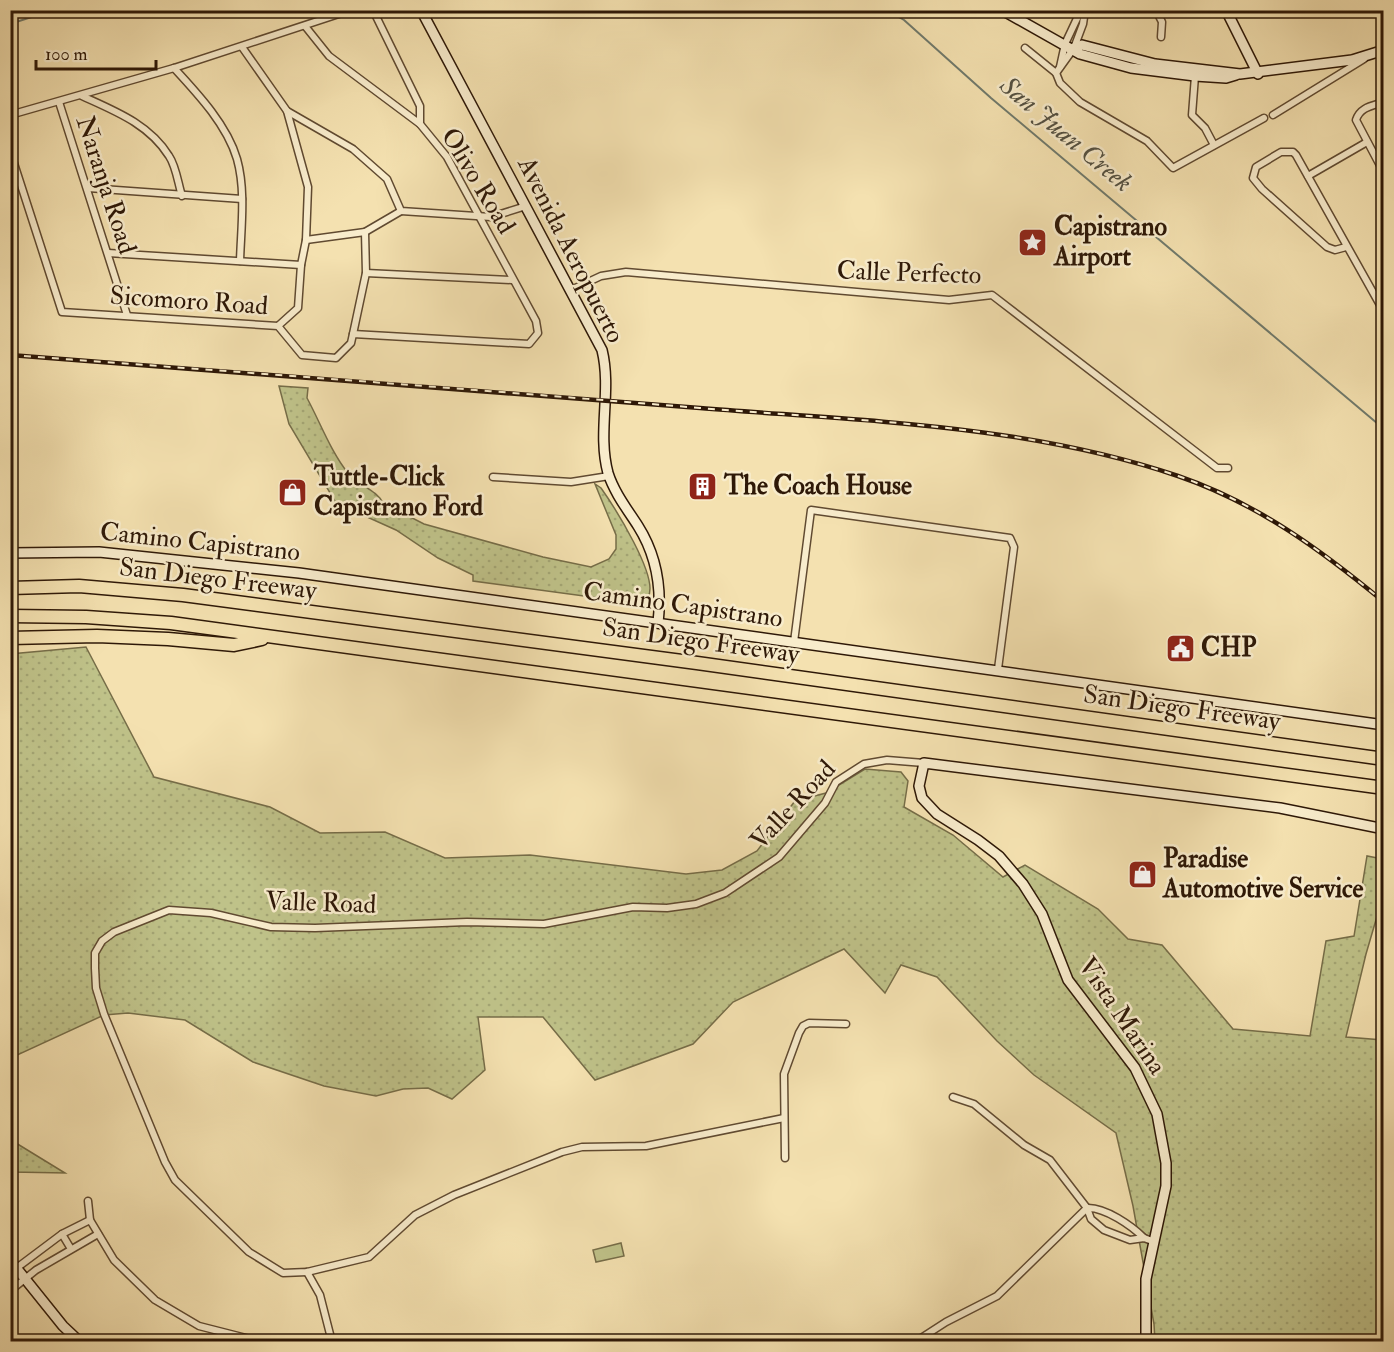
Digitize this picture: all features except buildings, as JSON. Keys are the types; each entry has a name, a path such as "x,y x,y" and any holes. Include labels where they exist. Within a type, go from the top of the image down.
{"highway":[{"name":"San Diego Freeway","path":"10,588 79,586 183,595 697,663 1383,759"},
{"name":"San Diego Freeway","path":"10,616 127,619 1383,788"},
{"path":"10,638 57,636 133,638 234,645 269,637"}],"street":[{"path":"10,115 174,68 351,10"},
{"name":"Olivo Road","path":"353,334 524,345 536,338 538,333 536,321 447,157 420,124 420,106 372,10"},
{"name":"Avenida Aeropuerto","path":"421,10 598,342 606,366 603,440 609,476 651,548 659,586 658,623"},
{"path":"1002,10 1080,54 1131,68 1226,78 1239,74"},
{"path":"1083,10 1083,24 1058,70 1060,83 1080,102 1147,141 1173,168 1264,118"},
{"path":"1156,10 1162,22 1161,37"},
{"path":"1226,10 1257,74"},
{"path":"305,26 329,56 420,124"},
{"path":"1069,46 1082,45 1155,64 1239,74 1257,74 1353,60 1383,50"},
{"path":"242,47 287,111 308,187 306,240 301,265 298,308 278,326"},
{"path":"1025,48 1058,70"},
{"path":"1273,115 1344,74 1372,53"},
{"path":"174,68 209,107 237,159 242,199 240,261"},
{"path":"1195,76 1192,115 1205,129 1214,145"},
{"path":"81,96 122,114 151,133 170,157 182,196"},
{"name":"Naranja Road","path":"60,102 127,315"},
{"path":"1383,102 1358,113 1358,126 1383,173"},
{"path":"287,111 362,156 387,179 401,211"},
{"path":"1308,176 1367,142"},
{"name":"Sicomoro Road","path":"10,151 62,312 278,326 302,355 336,358 351,343 353,334"},
{"path":"1346,247 1335,250 1327,247 1256,183 1252,172 1260,163 1287,151 1296,155 1383,312"},
{"path":"88,188 242,199"},
{"path":"306,240 365,232 401,211 478,217 499,215 526,206"},
{"path":"353,334 366,273 365,232"},
{"path":"108,253 301,265"},
{"name":"Calle Perfecto","path":"571,290 601,276 626,272 949,300 992,295 1217,468 1228,468"},
{"path":"366,273 512,280"},
{"path":"493,477 571,482 609,476"},
{"path":"794,642 811,510 889,519 1010,538 1014,547 998,669"},
{"name":"Camino Capistrano","path":"10,553 70,551 163,556 998,669 1383,725"},
{"name":"Valle Road","path":"784,1118 646,1146 582,1147 562,1152 454,1195 415,1215 369,1257 307,1272 283,1273 256,1258 192,1197 170,1172 120,1053 96,988 95,953 102,941 114,932 169,910 211,913 271,927 315,928 467,922 543,924 633,907 667,908 696,904 725,893 779,857 825,803 836,782 864,764 887,759 1274,807 1383,829"},
{"name":"Vista Marina","path":"924,763 919,786 922,798 937,814 999,856 1023,884 1042,914 1068,980 1135,1068 1157,1114 1166,1163 1166,1186 1146,1279 1146,1335 1138,1341"},
{"path":"785,1158 784,1074 803,1026 820,1022 846,1024"},
{"path":"953,1097 974,1104 1023,1144 1050,1160 1088,1208 1091,1220 1104,1230 1130,1240 1144,1238"},
{"path":"88,1201 90,1220 114,1260 155,1300 199,1326 250,1339 284,1339"},
{"path":"915,1341 997,1296 1088,1208 1098,1208 1133,1227 1144,1238 1155,1242"},
{"path":"1104,1230 1112,1217"},
{"path":"14,1271 62,1234 90,1220"},
{"path":"62,1234 71,1249"},
{"path":"10,1291 71,1249 98,1234"},
{"path":"10,1260 14,1271 25,1279 63,1326 80,1341"},
{"path":"307,1272 320,1295 332,1341"}],"green space":[{"path":"279,386 308,388 307,398 331,446 348,473 380,498 383,503 424,524 543,557 591,567 609,559 616,549 616,535 595,484 601,488 615,510 642,559 650,588 648,597 636,603 473,581 473,575 438,558 396,530 336,503 289,424"},
{"path":"86,647 154,777 270,807 320,833 385,832 445,858 530,855 686,874 722,870 757,851 795,801 826,793 865,769 901,772 908,781 904,807 953,835 1003,877 1025,865 1098,909 1128,939 1162,945 1233,1029 1310,1036 1326,941 1354,936 1367,856 1383,859 1383,896 1346,1037 1383,1040 1383,1341 1155,1341 1133,1206 1116,1133 1034,1075 997,1041 937,977 901,965 885,993 844,949 733,1002 693,1044 595,1080 543,1017 478,1017 485,1070 452,1099 428,1088 403,1089 376,1096 324,1086 253,1062 185,1020 128,1013 104,1015 11,1056 10,654"},
{"path":"11,1140 65,1173 11,1172"},
{"path":"621,1243 624,1256 596,1262 593,1250"}],"waterway":[{"name":"San Juan Creek","path":"10,24 53,10"},
{"name":"San Juan Creek","path":"886,10 904,20 991,98 1384,429"}],"railway":[{"path":"10,355 942,427 1061,445 1178,476 1235,500 1312,546 1384,602"}],"place":[{"name":"Capistrano Airport","path":"1033,242"},
{"name":"The Coach House","path":"703,486"},
{"name":"Tuttle-Click Capistrano Ford","path":"293,492"},
{"name":"CHP","path":"1180,648"},
{"name":"Paradise Automotive Service","path":"1142,874"}]}
